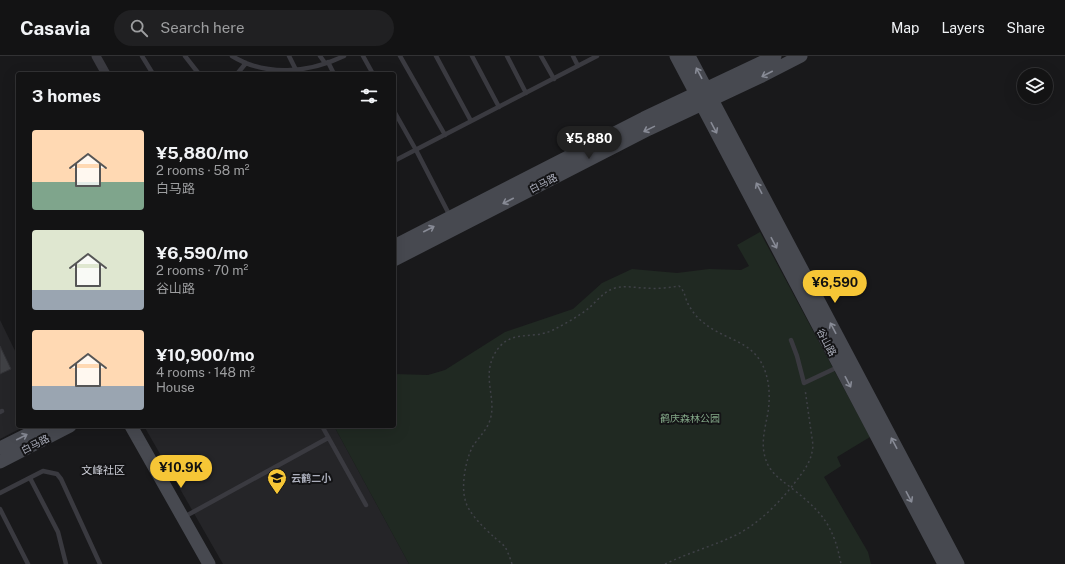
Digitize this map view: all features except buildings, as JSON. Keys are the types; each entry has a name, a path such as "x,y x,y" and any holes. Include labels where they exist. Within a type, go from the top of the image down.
{"street":[{"path":"96,56 105,72"},
{"name":"谷山路","path":"676,56 704,97 958,564"},
{"name":"谷山路","path":"689,56 704,97 840,366 944,564"},
{"name":"白马路","path":"396,259 649,129 775,56"},
{"name":"白马路","path":"396,245 644,118 704,97 801,56"},
{"name":"白马路","path":"0,448 40,428"},
{"name":"白马路","path":"0,462 66,428"},
{"path":"132,428 209,564"}],"lane":[{"path":"142,56 151,72"},
{"path":"185,56 197,72"},
{"path":"232,56 246,63 263,68 297,72 344,56"},
{"path":"289,56 297,72"},
{"path":"320,56 333,72"},
{"path":"363,56 372,72"},
{"path":"400,56 445,135"},
{"path":"436,56 471,121"},
{"path":"472,56 499,107"},
{"path":"507,56 526,93"},
{"path":"541,56 554,79"},
{"path":"573,56 578,66"},
{"path":"396,160 597,56"},
{"path":"239,72 246,63"},
{"path":"263,68 264,72"},
{"path":"396,115 451,217"},
{"path":"791,340 804,383 840,366"},
{"path":"323,428 366,505"},
{"path":"183,518 328,438"},
{"path":"0,493 43,471 55,473 60,476 100,564"},
{"path":"30,478 58,532 66,564"},
{"path":"0,509 28,564"}],"path":[{"path":"512,564 504,546 493,537 471,512 465,500 463,491 467,464 472,447 488,425 492,413 489,371 491,361 500,347 511,338 551,331 583,312 604,294 622,286 644,288 679,286 693,312 702,322 755,354 766,373 769,390 769,402 763,442 765,457 774,474 812,504 827,522 835,540 841,564"},
{"path":"665,564 737,534 758,520 776,505 807,468 813,445 804,383"}],"shaded area":[{"path":"0,320 16,353 16,428 21,428 0,439"},
{"name":"云鹤二小","path":"145,428 335,428 409,564 223,564"}],"green space":[{"name":"鹤庆森林公园","path":"760,232 870,437 837,457 841,466 824,477 868,552 871,564 409,564 335,428 396,428 396,374 428,375 445,370 505,332 573,309 602,283 632,269 677,273 709,269 741,270 749,266 737,245"}],"place":[{"name":"云鹤二小","path":"277,495"}],"district":[{"name":"文峰社区","path":"103,470"}]}
